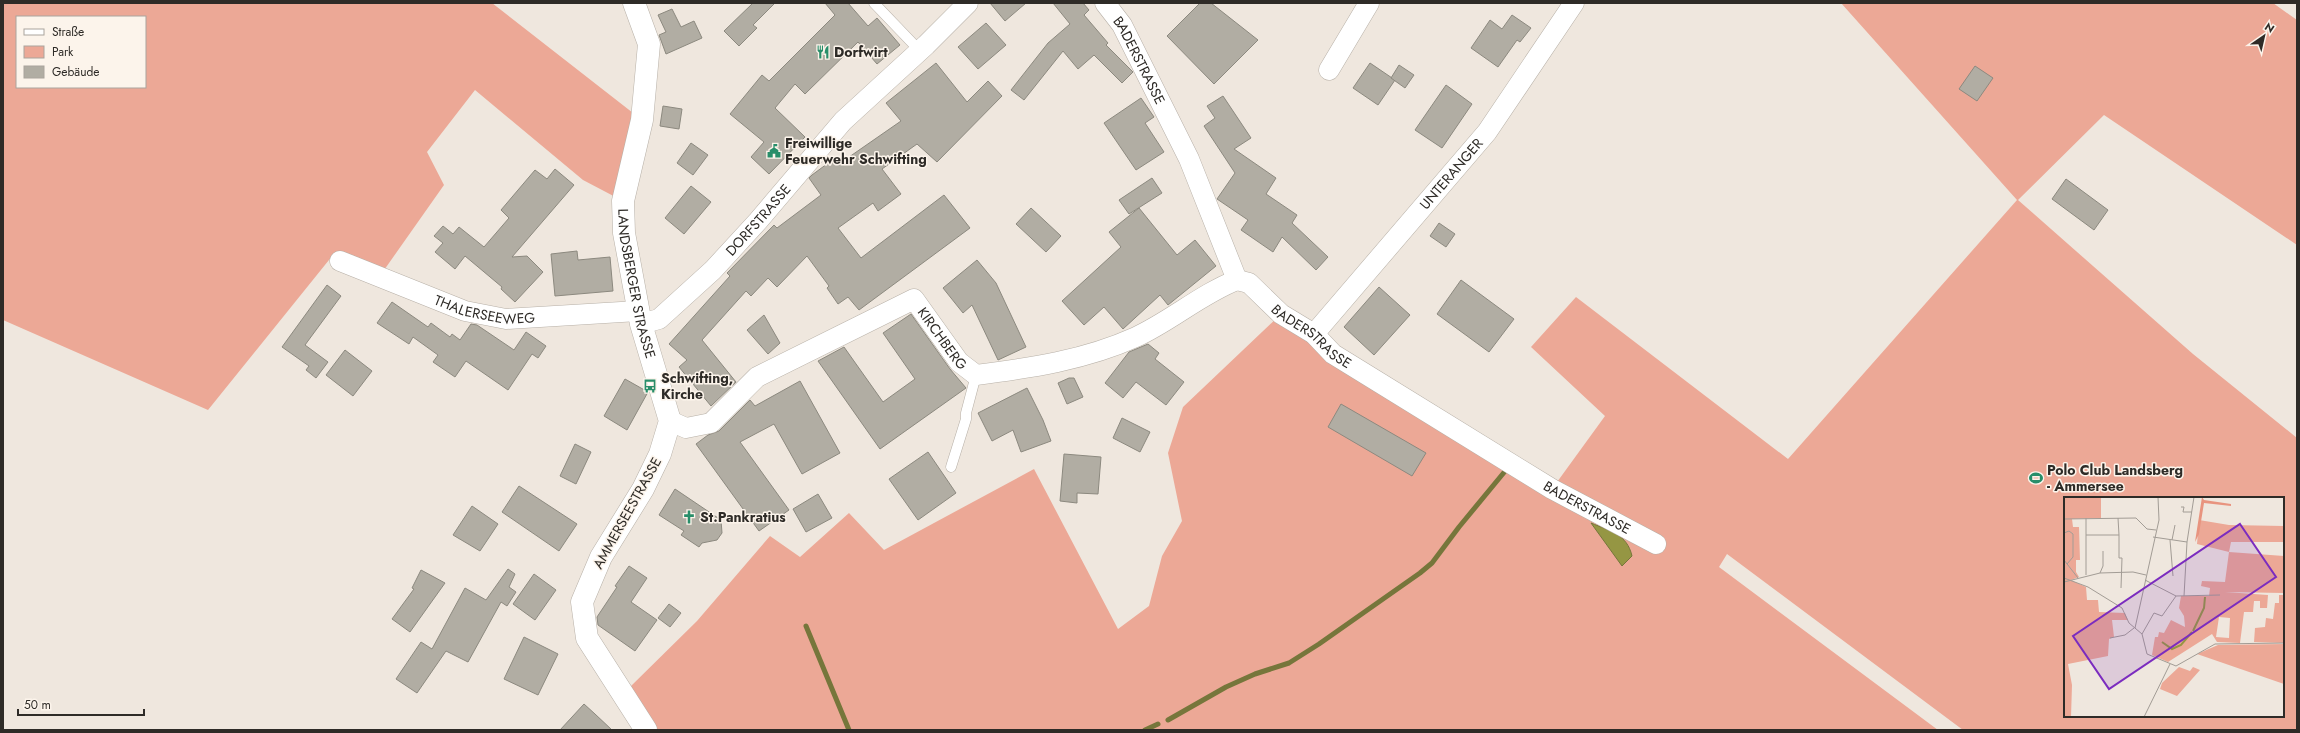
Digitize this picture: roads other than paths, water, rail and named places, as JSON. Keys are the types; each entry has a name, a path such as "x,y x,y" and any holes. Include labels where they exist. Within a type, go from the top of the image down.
{"street":[{"name":"LANDSBERGER STRASSE","path":"634,3 649,44 642,120 623,201 624,233 640,317 670,421"},
{"name":"DORFSTRASSE","path":"640,317 659,319 713,270 758,221 843,121 920,51 968,3"},
{"name":"BADERSTRASSE","path":"1105,3 1122,25 1186,154 1237,280 1249,283 1281,314 1314,334 1340,358 1552,489 1656,544"},
{"path":"1329,70 1369,3"},
{"name":"UNTERANGER","path":"1314,334 1487,132 1574,3"},
{"name":"THALERSEEWEG","path":"340,261 465,310 506,319 640,317"},
{"name":"KIRCHBERG","path":"670,421 686,428 711,423 757,377 914,299 959,362 976,375 1073,359 1103,349 1137,336 1217,288 1237,280"},
{"name":"AMMERSEESTRASSE","path":"646,730 587,638 582,602 601,557 643,489 660,454 670,421"}],"lane":[{"path":"874,3 920,51"},
{"path":"951,467 966,419 966,413 976,375"}],"waterway":[{"path":"1168,720 1226,687 1255,674 1289,663 1319,644 1420,573 1432,563 1459,527 1506,470"},
{"path":"806,626 849,730"},
{"path":"1145,730 1158,724"}],"place":[{"name":"Dorfwirt","path":"823,52"},
{"name":"Freiwillige Feuerwehr Schwifting","path":"774,151"},
{"name":"Schwifting, Kirche","path":"650,386"},
{"name":"Polo Club Landsberg - Ammersee","path":"2036,478"},
{"name":"St.Pankratius","path":"689,517"}]}
